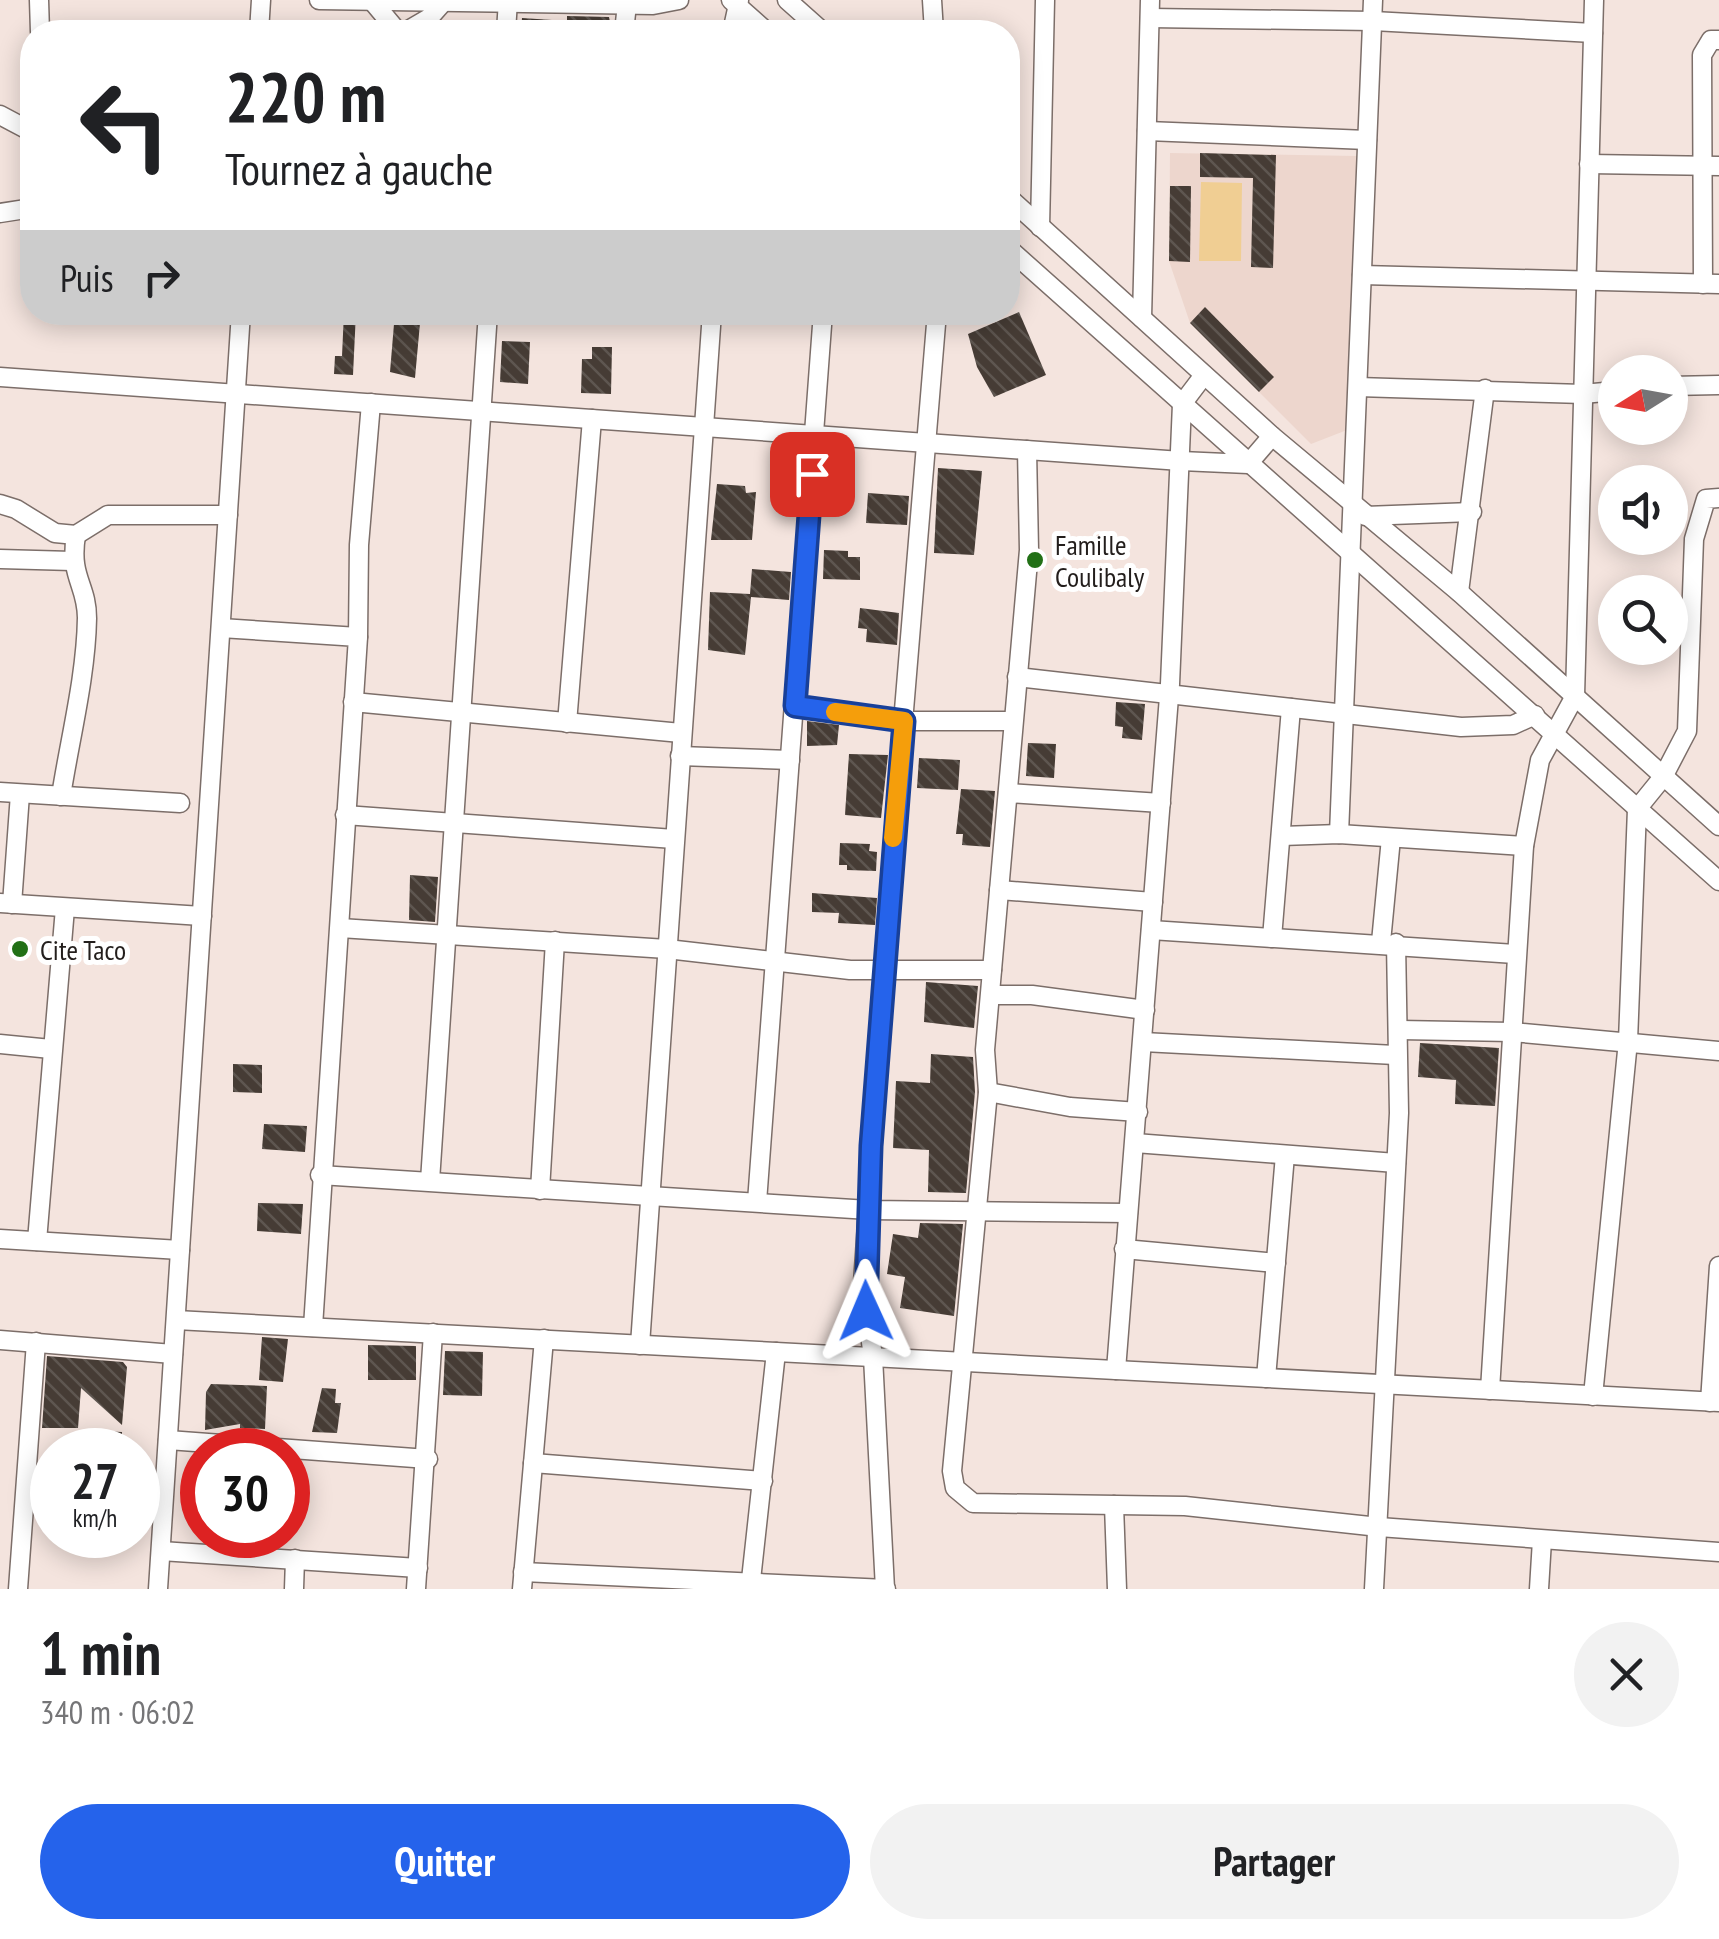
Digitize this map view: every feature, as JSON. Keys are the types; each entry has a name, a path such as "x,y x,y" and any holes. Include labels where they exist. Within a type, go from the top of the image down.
{"street":[{"path":"320,0 627,4 679,0"},
{"path":"425,20 444,0"},
{"path":"787,0 810,20"},
{"path":"1040,227 1045,0"},
{"path":"1338,834 1348,555 1359,510 1358,387 1373,0"},
{"path":"1490,1390 1524,846 1535,777 1575,696 1594,0"},
{"path":"735,2 754,20"},
{"path":"625,20 627,4"},
{"path":"1142,318 1150,9 1593,33"},
{"path":"1362,274 1711,284 1711,166 1702,55 1712,40 1719,40"},
{"path":"1147,131 1368,140"},
{"path":"1590,164 1711,166"},
{"path":"1020,209 1272,436 1459,592 1719,826"},
{"path":"1020,259 1719,882"},
{"path":"158,1589 240,325"},
{"path":"430,1181 487,325"},
{"path":"640,1344 711,325"},
{"path":"758,1202 822,325"},
{"path":"544,1339 523,1580 886,1589 874,1357 864,1283 884,967 936,325"},
{"path":"1116,1370 1169,694 1182,404 1204,375"},
{"path":"0,376 1248,464"},
{"path":"1688,386 1719,385"},
{"path":"1358,387 1598,393"},
{"path":"1459,592 1485,389"},
{"path":"313,1327 358,637 359,545 371,403"},
{"path":"567,723 592,419"},
{"path":"1248,464 1272,436"},
{"path":"1027,450 1031,504 985,1050 988,1092 952,1471 955,1488 964,1499 1185,1506 1379,1527 1719,1552"},
{"path":"1593,1396 1628,1041 1637,809 1662,777 1687,731 1694,539 1706,499 1719,498"},
{"path":"0,504 54,532 76,535 108,515 228,514"},
{"path":"1359,510 1472,512"},
{"path":"60,796 86,644 87,612 72,561 76,535"},
{"path":"0,560 72,561"},
{"path":"220,628 358,637"},
{"path":"1017,677 1461,727 1514,726 1534,715"},
{"path":"353,702 681,734"},
{"path":"795,706 904,721 1013,720"},
{"path":"1272,938 1291,708"},
{"path":"680,756 790,760"},
{"path":"0,792 180,803"},
{"path":"1008,793 1161,803"},
{"path":"20,794 6,903 202,916"},
{"path":"346,815 674,839"},
{"path":"1282,836 1338,834 1524,846"},
{"path":"1374,1589 1396,1163 1395,1054 1400,1030 1389,942 1391,838"},
{"path":"999,890 1153,902"},
{"path":"38,1241 65,908"},
{"path":"340,928 667,949 850,970 992,970"},
{"path":"1151,930 1389,942 1515,954"},
{"path":"540,1190 555,941"},
{"path":"991,994 1032,995 1145,1010"},
{"path":"1400,1030 1512,1032 1719,1051"},
{"path":"1143,1042 1395,1054"},
{"path":"0,1044 52,1049"},
{"path":"988,1092 1070,1107 1138,1112"},
{"path":"1135,1144 1396,1163"},
{"path":"1266,1378 1286,1155"},
{"path":"320,1175 869,1210 1128,1213"},
{"path":"0,1239 180,1250"},
{"path":"1124,1249 1276,1264"},
{"path":"176,1320 1714,1402 1719,1266"},
{"path":"416,1589 428,1459 433,1333"},
{"path":"0,1340 173,1354"},
{"path":"18,1589 36,1342"},
{"path":"751,1587 776,1352"},
{"path":"168,1440 428,1459"},
{"path":"533,1463 763,1482"},
{"path":"1114,1505 1118,1589"},
{"path":"1539,1589 1542,1540"},
{"path":"161,1551 418,1568"},
{"path":"294,1589 295,1559"}],"shaded area":[{"path":"1170,153 1357,156 1347,430 1311,444 1190,323 1169,261"},
{"path":"1201,182 1242,183 1241,261 1199,261"}],"building":[{"path":"567,16 610,20 567,20"},
{"path":"1200,153 1276,155 1273,268 1251,267 1253,178 1200,177"},
{"path":"1170,186 1191,186 1190,262 1169,261"},
{"path":"1205,307 1274,377 1259,392 1190,323"},
{"path":"1020,314 1046,375 994,397 977,367 968,334 989,325 1020,325"},
{"path":"343,325 355,325 353,375 334,374 335,356 342,356"},
{"path":"394,325 420,325 415,378 390,372"},
{"path":"502,341 530,342 528,384 500,382"},
{"path":"592,347 612,347 611,394 581,393 582,359 592,359"},
{"path":"938,468 982,471 974,555 934,553"},
{"path":"717,484 745,486 746,493 756,492 752,540 711,540"},
{"path":"868,493 909,496 907,525 866,523"},
{"path":"824,550 848,551 848,557 860,557 860,580 823,579"},
{"path":"752,569 791,572 789,600 751,597 745,655 708,650 710,592 750,594"},
{"path":"860,608 899,613 897,645 866,642 867,629 858,628"},
{"path":"1116,702 1145,704 1142,740 1122,738 1123,727 1115,726"},
{"path":"807,721 839,725 837,745 807,746"},
{"path":"1028,743 1056,744 1054,778 1026,776"},
{"path":"849,754 888,755 881,818 845,815"},
{"path":"919,758 960,760 958,790 917,788"},
{"path":"961,789 995,791 990,847 962,845 963,834 956,834"},
{"path":"840,843 870,844 869,851 877,852 876,871 847,870 847,865 839,865"},
{"path":"410,875 438,877 435,922 409,920"},
{"path":"812,893 877,898 875,925 838,923 839,913 812,912"},
{"path":"926,982 978,986 974,1028 924,1022"},
{"path":"1420,1043 1499,1048 1495,1106 1455,1104 1456,1080 1418,1077"},
{"path":"931,1054 973,1057 975,1092 966,1193 928,1192 929,1150 893,1148 896,1081 930,1083"},
{"path":"233,1064 262,1065 262,1093 233,1092"},
{"path":"264,1124 307,1126 305,1152 262,1149"},
{"path":"258,1203 303,1204 301,1234 257,1231"},
{"path":"920,1223 963,1224 954,1316 900,1308 905,1277 887,1274 893,1234 918,1238"},
{"path":"262,1337 288,1339 283,1382 259,1380"},
{"path":"368,1345 416,1346 416,1380 368,1380"},
{"path":"445,1351 483,1352 482,1396 443,1395"},
{"path":"47,1356 123,1362 127,1367 122,1425 81,1388 78,1428 42,1428"},
{"path":"211,1384 267,1386 265,1428 240,1428 240,1424 205,1428 206,1392"},
{"path":"322,1388 336,1389 335,1403 341,1403 337,1433 312,1432"}],"slow traffic":[{"path":"835,712 904,721 893,838"}],"place":[{"name":"Famille Coulibaly","path":"1035,560"},
{"name":"Cite Taco","path":"20,949"}],"route":[{"path":"812,474 795,706 904,721 871,1146 866,1311"}]}
